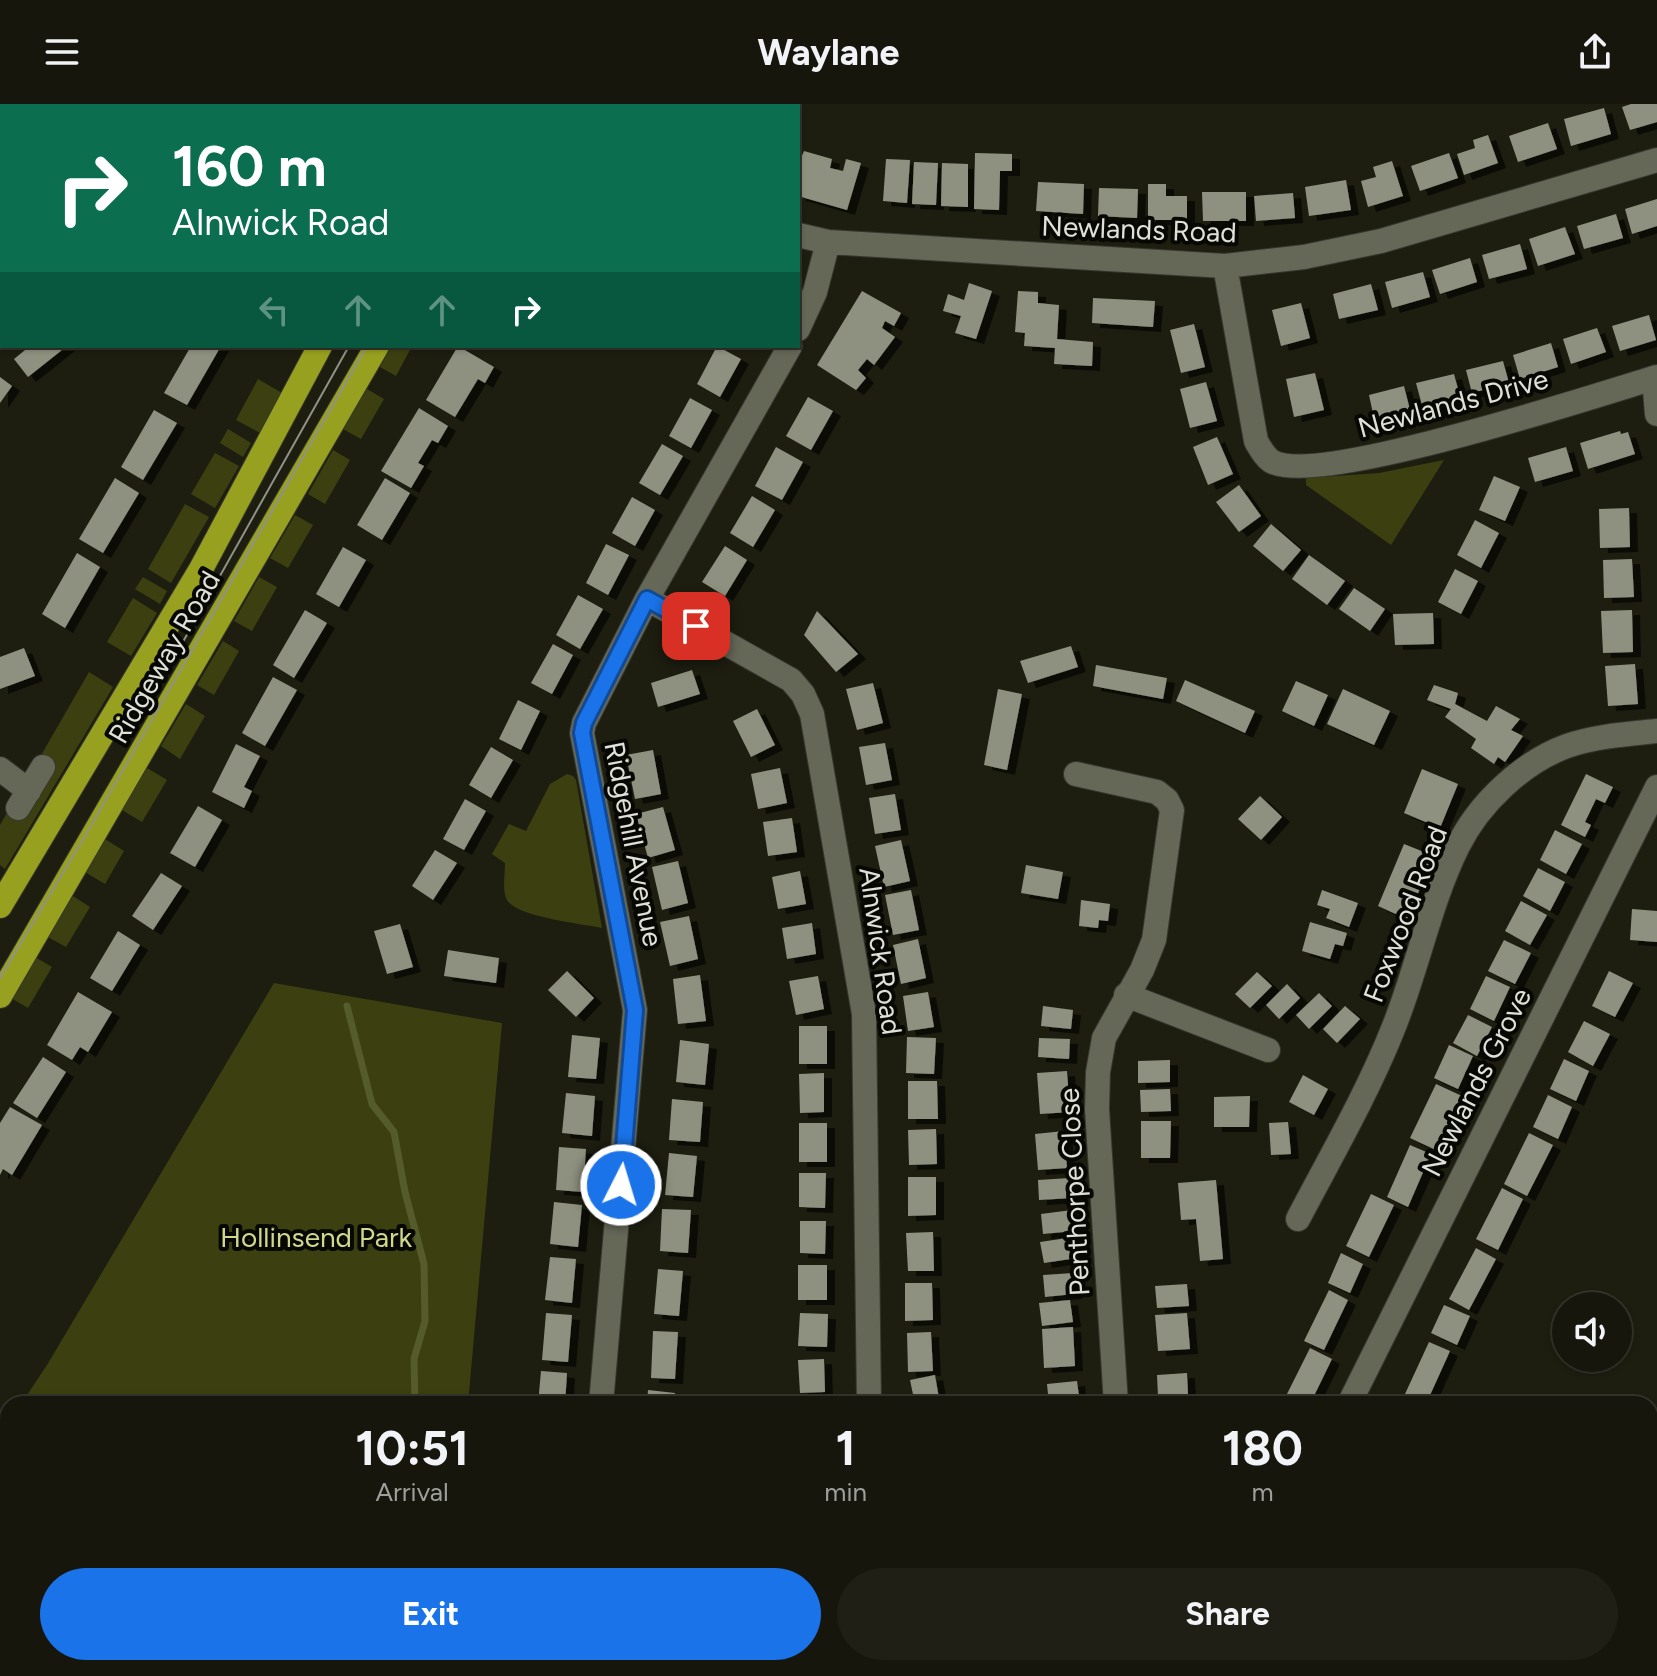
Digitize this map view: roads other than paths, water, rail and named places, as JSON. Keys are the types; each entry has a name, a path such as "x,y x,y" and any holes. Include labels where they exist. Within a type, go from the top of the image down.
{"highway":[{"name":"Ridgeway Road","path":"0,906 201,569 319,348"},
{"name":"Ridgeway Road","path":"0,996 376,348"}],"street":[{"name":"Newlands Road","path":"800,235 828,242 1225,266 1304,257 1381,241 1657,160"},
{"path":"800,325 815,292 828,242"},
{"name":"Newlands Drive","path":"1225,266 1256,441 1273,462 1286,465 1319,464 1427,446 1656,378"},
{"name":"Ridgehill Avenue","path":"602,1396 635,1010 582,733 584,723 647,599 789,348"},
{"path":"1656,378 1657,414"},
{"name":"Alnwick Road","path":"647,599 791,680 803,694 812,714 864,1024 869,1396"},
{"name":"Foxwood Road","path":"1298,1219 1393,1029 1452,860 1470,826 1497,792 1545,756 1570,745 1603,737 1657,731"},
{"path":"0,769 23,799 43,767"},
{"name":"Penthorpe Close","path":"1076,774 1157,792 1167,800 1172,810 1154,940 1142,970 1104,1038 1097,1084 1115,1396"},
{"name":"Newlands Grove","path":"1353,1396 1657,787"},
{"path":"1126,995 1268,1050"}],"waterway":[{"path":"347,1006 372,1104 394,1132 405,1192 424,1264 425,1321 414,1359 415,1396"}],"tram line":[{"path":"166,672 348,348"},
{"path":"0,978 366,348"}],"park label":[{"name":"Hollinsend Park","path":"316,1237"}]}
